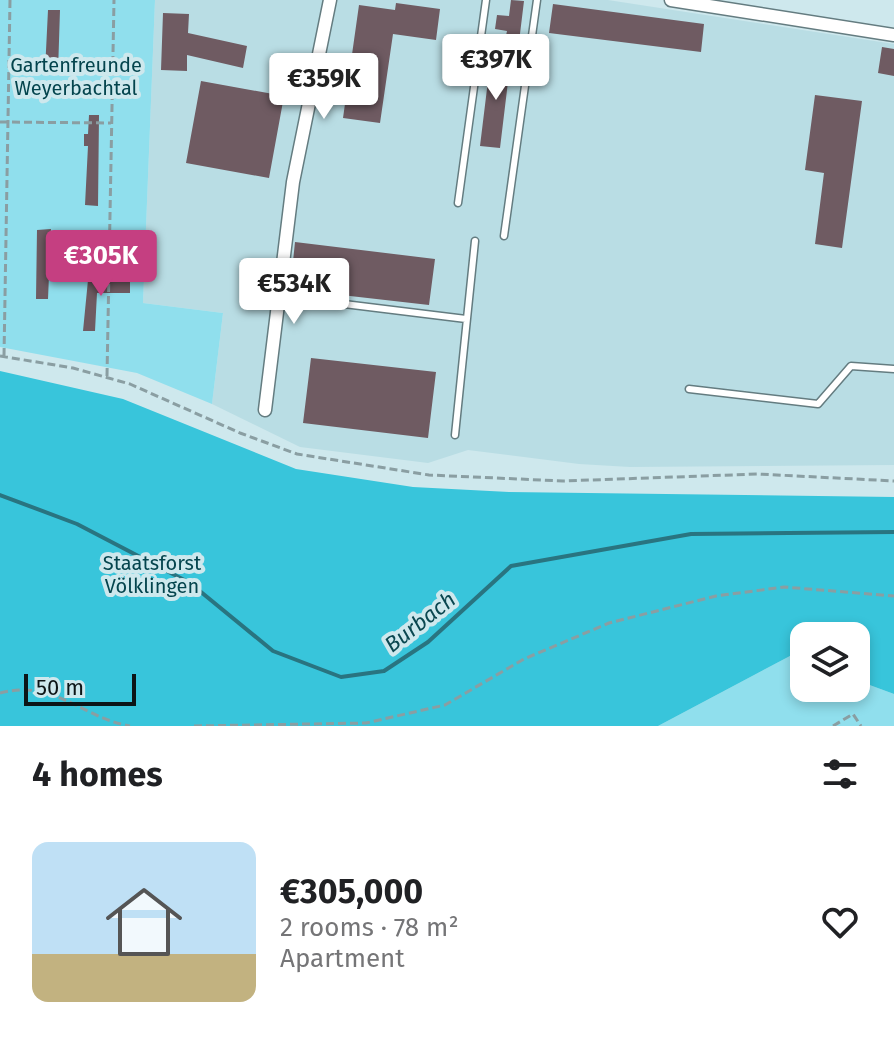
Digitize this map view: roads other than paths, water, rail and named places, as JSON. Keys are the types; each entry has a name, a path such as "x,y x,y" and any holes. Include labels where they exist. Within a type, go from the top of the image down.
{"street":[{"path":"265,410 293,182 330,0"},
{"path":"671,0 894,35"}],"lane":[{"path":"458,203 486,0"},
{"path":"504,236 537,0"},
{"path":"455,435 475,241"},
{"path":"279,296 466,319"},
{"path":"689,389 818,404 851,366 894,369"}],"waterway":[{"name":"Burbach","path":"0,495 77,524 190,583 273,651 341,677 384,671 428,642 511,566 691,534 894,532"}],"park label":[{"name":"Gartenfreunde Weyerbachtal","path":"76,76"},
{"name":"Staatsforst Völklingen","path":"152,574"}]}
